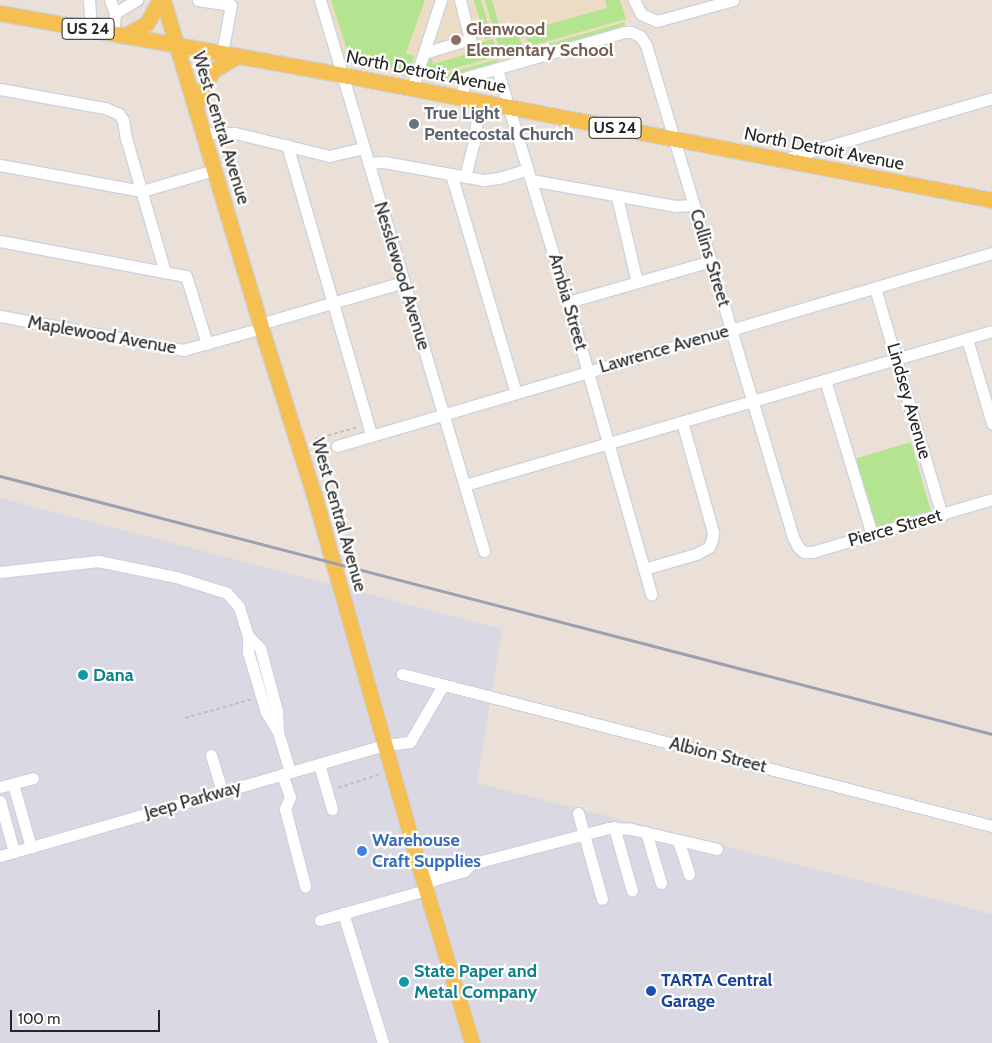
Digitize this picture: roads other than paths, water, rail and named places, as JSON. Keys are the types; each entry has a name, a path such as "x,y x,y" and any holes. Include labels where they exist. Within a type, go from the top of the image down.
{"main road":[{"path":"119,35 147,22 162,0"},
{"name":"West Central Avenue","path":"162,0 314,495 424,882 472,1043"},
{"name":"North Detroit Avenue","path":"0,13 343,75 509,108 540,107 674,139 992,200"},
{"path":"195,107 212,71 237,56"}],"street":[{"path":"89,0 91,30"},
{"path":"110,0 116,13 119,35"},
{"path":"116,13 137,0"},
{"path":"198,0 231,5 222,53"},
{"name":"Nesslewood Avenue","path":"320,0 484,551"},
{"path":"412,89 441,0"},
{"path":"424,53 470,39 460,0"},
{"path":"634,0 643,16 661,21 733,0"},
{"name":"Collins Street","path":"532,59 631,32 640,36 646,45 793,538 798,547"},
{"path":"460,98 467,77 532,59 535,70"},
{"name":"Ambia Street","path":"497,69 568,302 651,594"},
{"path":"0,89 105,108 119,114 123,120 165,272"},
{"path":"784,160 992,98"},
{"path":"466,176 474,142 479,102"},
{"path":"203,133 235,133 329,156 364,148"},
{"path":"287,146 372,435"},
{"path":"368,163 384,162 492,179 530,174 617,197 675,206 694,205"},
{"path":"0,165 142,191 214,170"},
{"path":"451,174 516,393"},
{"path":"617,197 637,282"},
{"path":"0,240 186,276 207,344"},
{"name":"Lawrence Avenue","path":"337,446 992,253"},
{"path":"568,302 711,261"},
{"name":"Maplewood Avenue","path":"0,316 175,350 189,350 404,282"},
{"name":"Lindsey Avenue","path":"875,288 942,515"},
{"path":"465,485 992,332"},
{"path":"968,339 992,423"},
{"path":"825,380 872,535"},
{"path":"644,569 696,554 710,547 712,540 712,532 682,422"},
{"name":"Pierce Street","path":"798,547 804,552 812,552 992,499"},
{"path":"0,572 98,561 176,578 227,593 239,607 248,636 248,652 261,696 266,712 278,732"},
{"path":"248,636 260,648 277,711 278,732 290,797 285,809 305,886"},
{"name":"Albion Street","path":"402,674 992,826"},
{"path":"385,745 410,742 443,685"},
{"name":"Jeep Parkway","path":"0,856 385,745"},
{"path":"211,755 222,792"},
{"path":"319,764 332,809"},
{"path":"0,788 33,778"},
{"path":"13,784 31,847"},
{"path":"0,801 14,852"},
{"path":"578,813 602,900"},
{"path":"614,827 632,891"},
{"path":"320,920 344,913 424,882 462,861 471,864 614,827 646,832 717,849"},
{"path":"646,832 661,883"},
{"path":"678,840 689,874"},
{"path":"344,913 383,1043"}],"railway":[{"path":"0,476 992,734"}],"place":[{"name":"Glenwood Elementary School","path":"456,40"},
{"name":"True Light Pentecostal Church","path":"414,124"},
{"name":"Dana","path":"83,675"},
{"name":"Warehouse Craft Supplies","path":"362,851"},
{"name":"State Paper and Metal Company","path":"404,982"},
{"name":"TARTA Central Garage","path":"651,991"}]}
